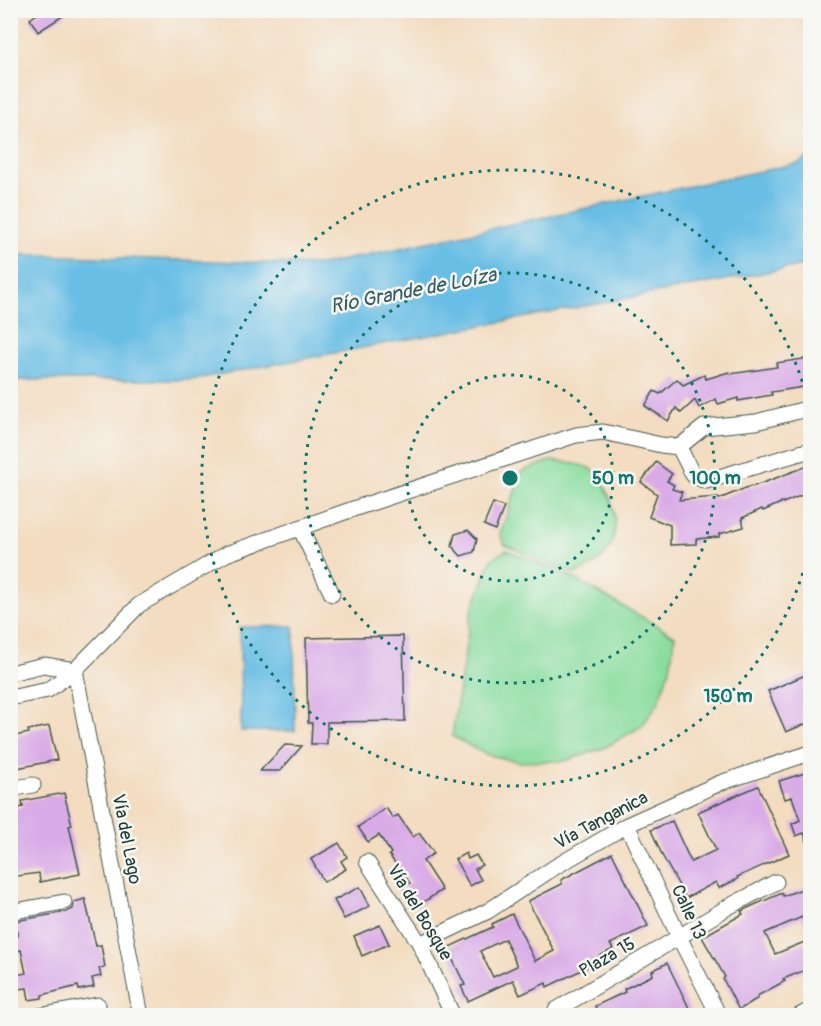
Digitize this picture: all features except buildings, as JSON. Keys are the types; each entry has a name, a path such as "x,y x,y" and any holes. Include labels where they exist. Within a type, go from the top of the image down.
{"street":[{"path":"10,698 48,690 75,670 139,605 226,554 576,435 603,432 680,447 704,427 756,422 810,408"},
{"path":"680,447 693,475 705,481 810,450"},
{"path":"300,528 332,594"},
{"path":"10,672 44,665 75,670"},
{"name":"Vía del Lago","path":"75,670 141,1016"},
{"name":"Vía Tanganica","path":"420,944 488,911 555,867 627,825 720,783 810,753"},
{"path":"10,789 33,785"},
{"name":"Calle 13","path":"627,825 719,1016"},
{"name":"Vía del Bosque","path":"367,862 420,944 453,1016"},
{"name":"Plaza 15","path":"556,1010 728,907 776,882"},
{"path":"10,912 64,902"},
{"path":"39,1016 98,1005"},
{"path":"799,1016 810,1010"}],"green space":[{"path":"550,461 566,462 591,469 605,486 613,509 615,530 606,554 575,574 505,545 500,534 522,471"},
{"path":"506,550 566,574 675,636 670,668 658,703 642,726 604,748 565,761 519,762 485,754 452,736 471,613 491,560"}],"water":[{"name":"Río Grande de Loíza","path":"810,156 810,264 190,380 11,380 11,254 320,265 799,163"},
{"path":"294,626 295,731 241,731 240,627"}]}
